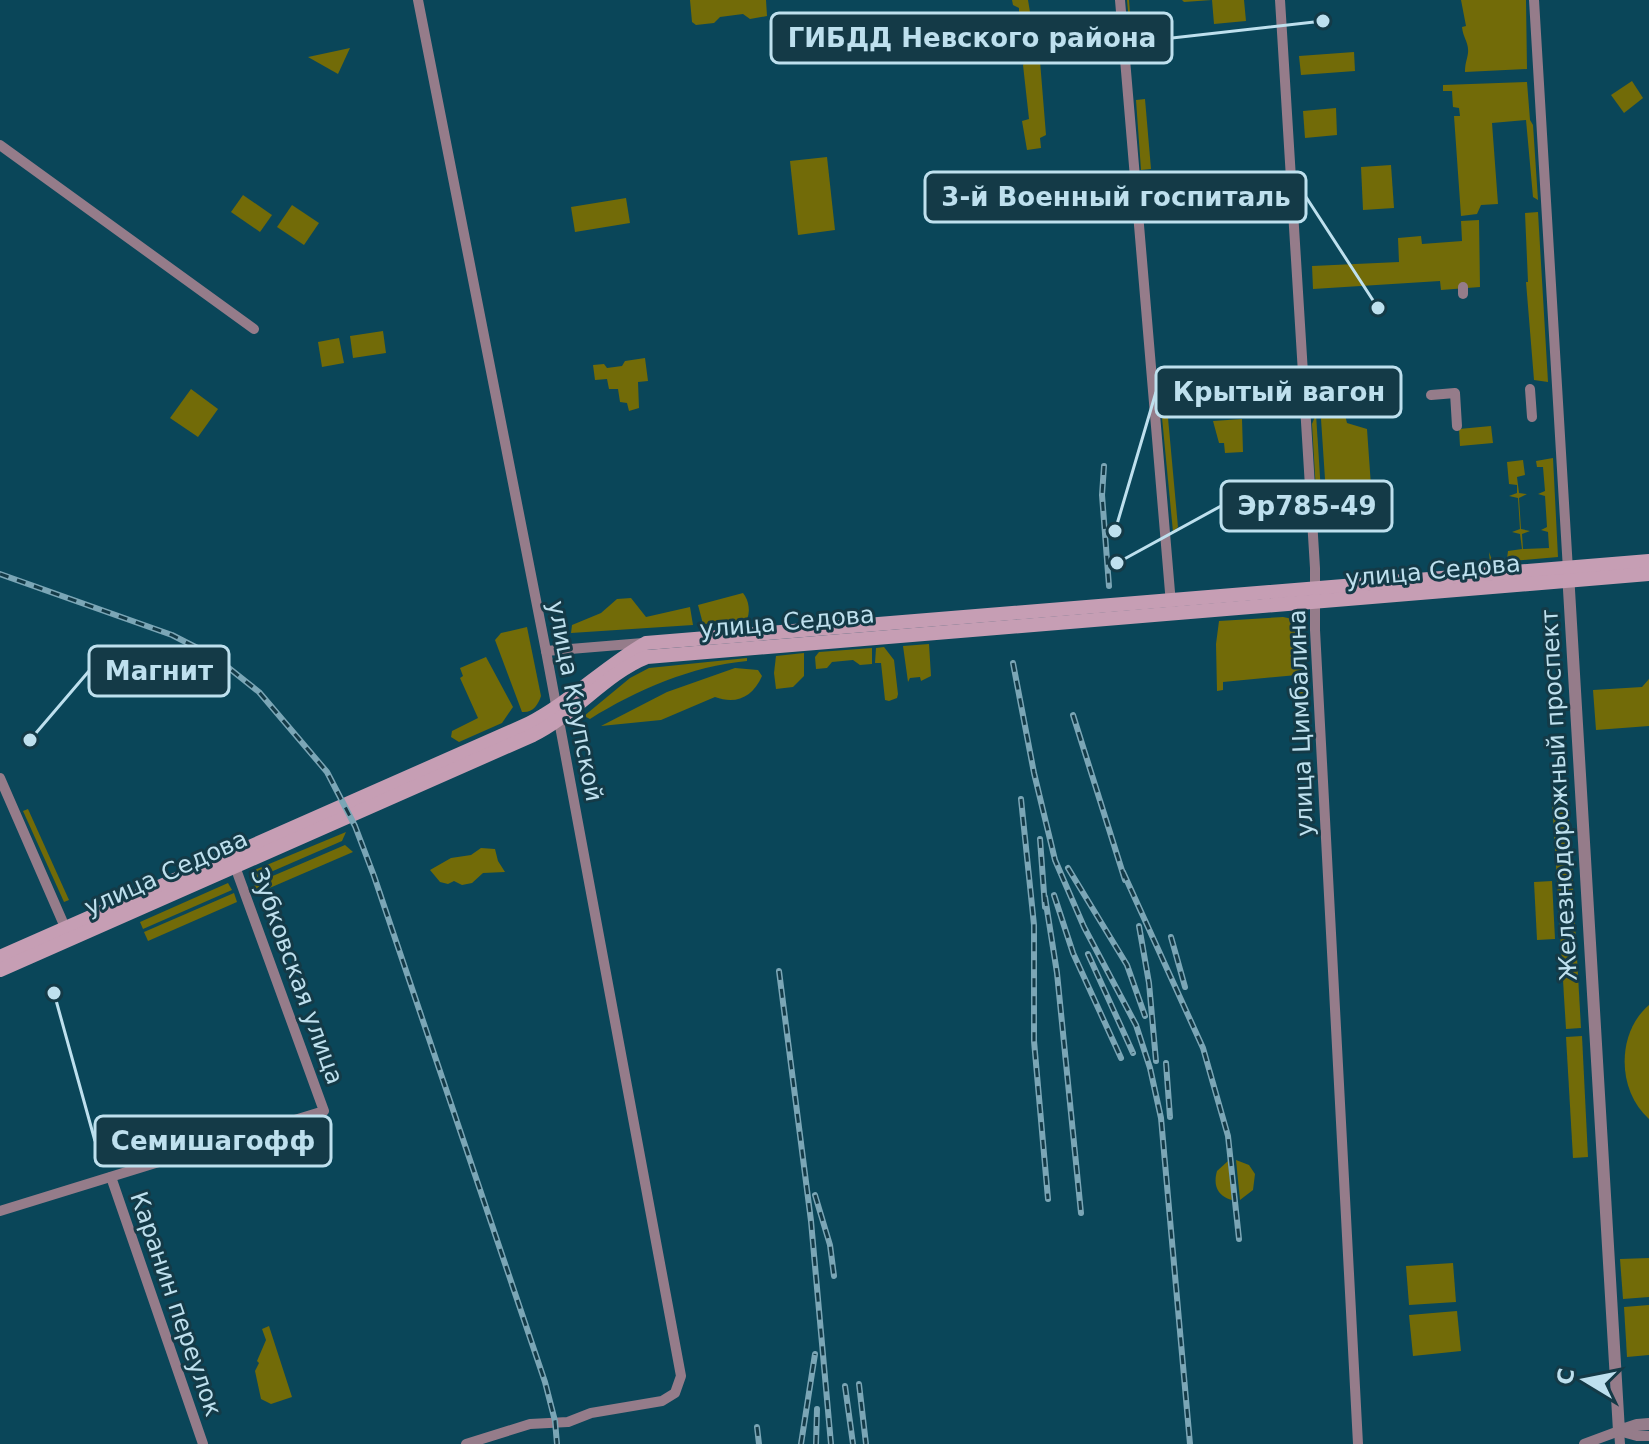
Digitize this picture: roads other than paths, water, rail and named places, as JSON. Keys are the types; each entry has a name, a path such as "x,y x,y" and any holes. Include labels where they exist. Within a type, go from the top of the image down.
{"main road":[{"name":"улица Седова","path":"1568,576 1649,561"},
{"name":"улица Седова","path":"557,715 616,662 646,643 1568,576 1649,574"},
{"name":"улица Седова","path":"0,970 68,934 528,724 557,715 640,660 657,655 1171,607"},
{"name":"улица Седова","path":"0,957 68,934"}],"street":[{"name":"улица Крупской","path":"418,0 546,651 681,1365 675,1393 662,1401 591,1413 568,1422 530,1424 466,1444"},
{"path":"1120,0 1171,607"},
{"name":"улица Цимбалина","path":"1280,0 1315,596 1358,1444"},
{"name":"Железнодорожный проспект","path":"1534,0 1620,1438"},
{"path":"0,145 254,329"},
{"path":"1530,389 1532,417"},
{"path":"1431,395 1455,393 1457,426"},
{"name":"улица Седова","path":"546,651 646,643"},
{"path":"0,778 68,934"},
{"name":"Зубковская улица","path":"111,1177 324,1111 233,861"},
{"path":"0,1211 111,1177"},
{"name":"Каранин переулок","path":"111,1177 203,1444"},
{"path":"1620,1438 1637,1425 1649,1424"},
{"path":"1584,1444 1649,1436"}],"railway":[{"path":"1104,466 1102,495 1109,586"},
{"path":"0,574 172,635 215,657 259,692 327,772 355,826 374,876 545,1382 555,1421 557,1444"},
{"path":"1013,663 1055,860 1084,927 1136,1025 1150,1068 1161,1118 1190,1444"},
{"path":"1073,715 1125,880"},
{"path":"1021,799 1034,925 1034,1041 1048,1199"},
{"path":"1040,839 1045,907"},
{"path":"1068,868 1127,965 1145,1016"},
{"path":"1123,872 1203,1048 1228,1136 1239,1239"},
{"path":"1054,895 1073,953 1121,1058"},
{"path":"1045,897 1057,973 1081,1213"},
{"path":"1139,926 1149,983 1156,1061"},
{"path":"1171,937 1185,987"},
{"path":"1088,954 1133,1053"},
{"path":"779,971 811,1221 831,1444"},
{"path":"1166,1063 1170,1117"},
{"path":"815,1195 830,1245 834,1276"},
{"path":"801,1444 815,1354"},
{"path":"859,1384 866,1444"},
{"path":"845,1386 853,1444"},
{"path":"816,1444 817,1409"},
{"path":"757,1427 759,1444"}],"place":[{"name":"ГИБДД Невского района","path":"1323,21"},
{"name":"3-й Военный госпиталь","path":"1378,308"},
{"name":"Крытый вагон","path":"1115,531"},
{"name":"Эр785-49","path":"1117,563"},
{"name":"Магнит","path":"30,740"},
{"name":"Семишагофф","path":"54,993"}]}
